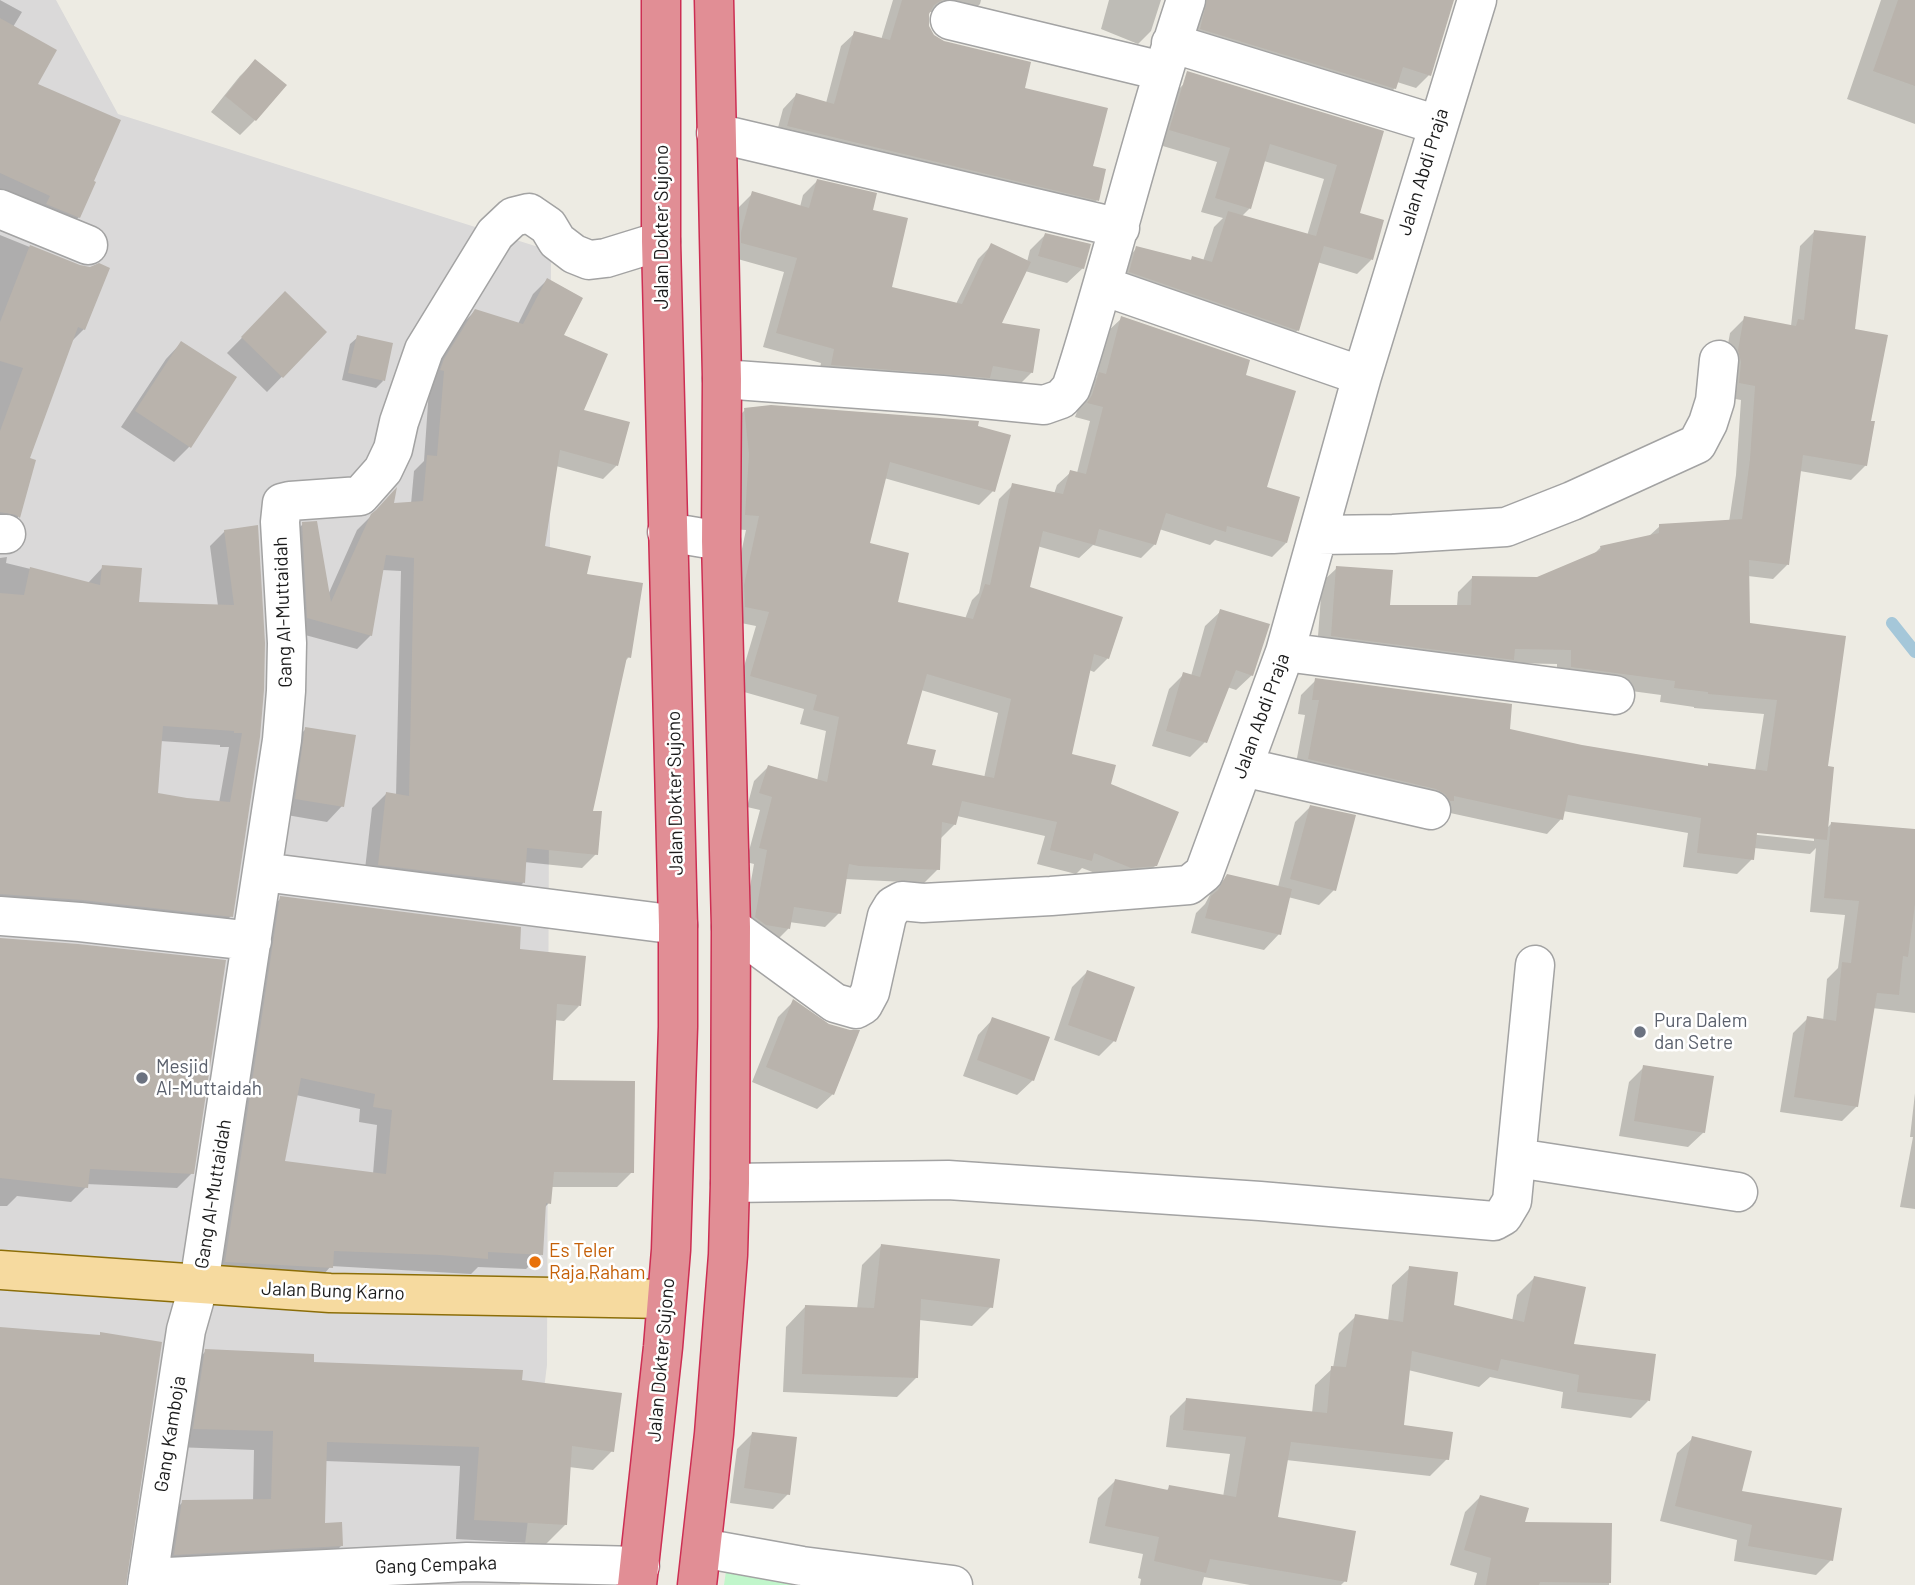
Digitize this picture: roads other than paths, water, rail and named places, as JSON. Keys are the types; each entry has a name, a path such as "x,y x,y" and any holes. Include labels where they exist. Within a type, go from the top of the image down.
{"highway":[{"name":"Jalan Dokter Sujono","path":"639,1575 671,1250 678,1027 678,925 661,241 661,0"},
{"path":"697,1585 721,1352 730,1182 731,928 721,541 722,379 714,0"},
{"path":"671,1250 728,1255"},
{"path":"663,1347 721,1352"}],"main road":[{"name":"Jalan Bung Karno","path":"0,1270 330,1293 666,1299"}],"street":[{"path":"722,379 1044,405 1061,399 1071,387 1103,286 1167,57 1186,0"},
{"name":"Jalan Abdi Praja","path":"731,928 835,1003 856,1009 863,1005 870,992 887,916 893,906 902,901 923,903 1051,896 1189,885 1204,873 1284,652 1362,376 1477,0"},
{"path":"950,19 1167,57 1438,124"},
{"path":"716,132 1120,228"},
{"path":"0,209 88,245"},
{"name":"Gang Al-Muttaidah","path":"199,1284 282,740 287,643 280,522 282,503 360,496 383,470 393,449 399,422 424,350 495,234 513,217 529,213 548,226 566,248 589,260 607,258 661,241"},
{"path":"1103,286 1362,376"},
{"path":"1318,535 1393,534 1506,527 1572,501 1697,444 1715,401 1719,360"},
{"path":"667,532 721,541"},
{"path":"1284,652 1615,695"},
{"path":"1243,767 1431,810"},
{"path":"263,872 678,925"},
{"path":"0,916 252,941"},
{"path":"730,1182 948,1180 1247,1200 1494,1221 1503,1216 1512,1201 1535,965"},
{"path":"1517,1158 1738,1192"},
{"name":"Gang Kamboja","path":"148,1582 187,1330 199,1284"},
{"path":"702,1548 802,1566 953,1585"},
{"name":"Gang Cempaka","path":"148,1582 467,1562 639,1575"}],"waterway":[{"path":"1892,623 1915,652"}],"place":[{"name":"Pura Dalem dan Setre","path":"1640,1032"},
{"name":"Mesjid Al-Muttaidah","path":"142,1078"},
{"name":"Es Teler Raja Raham","path":"535,1262"}]}
